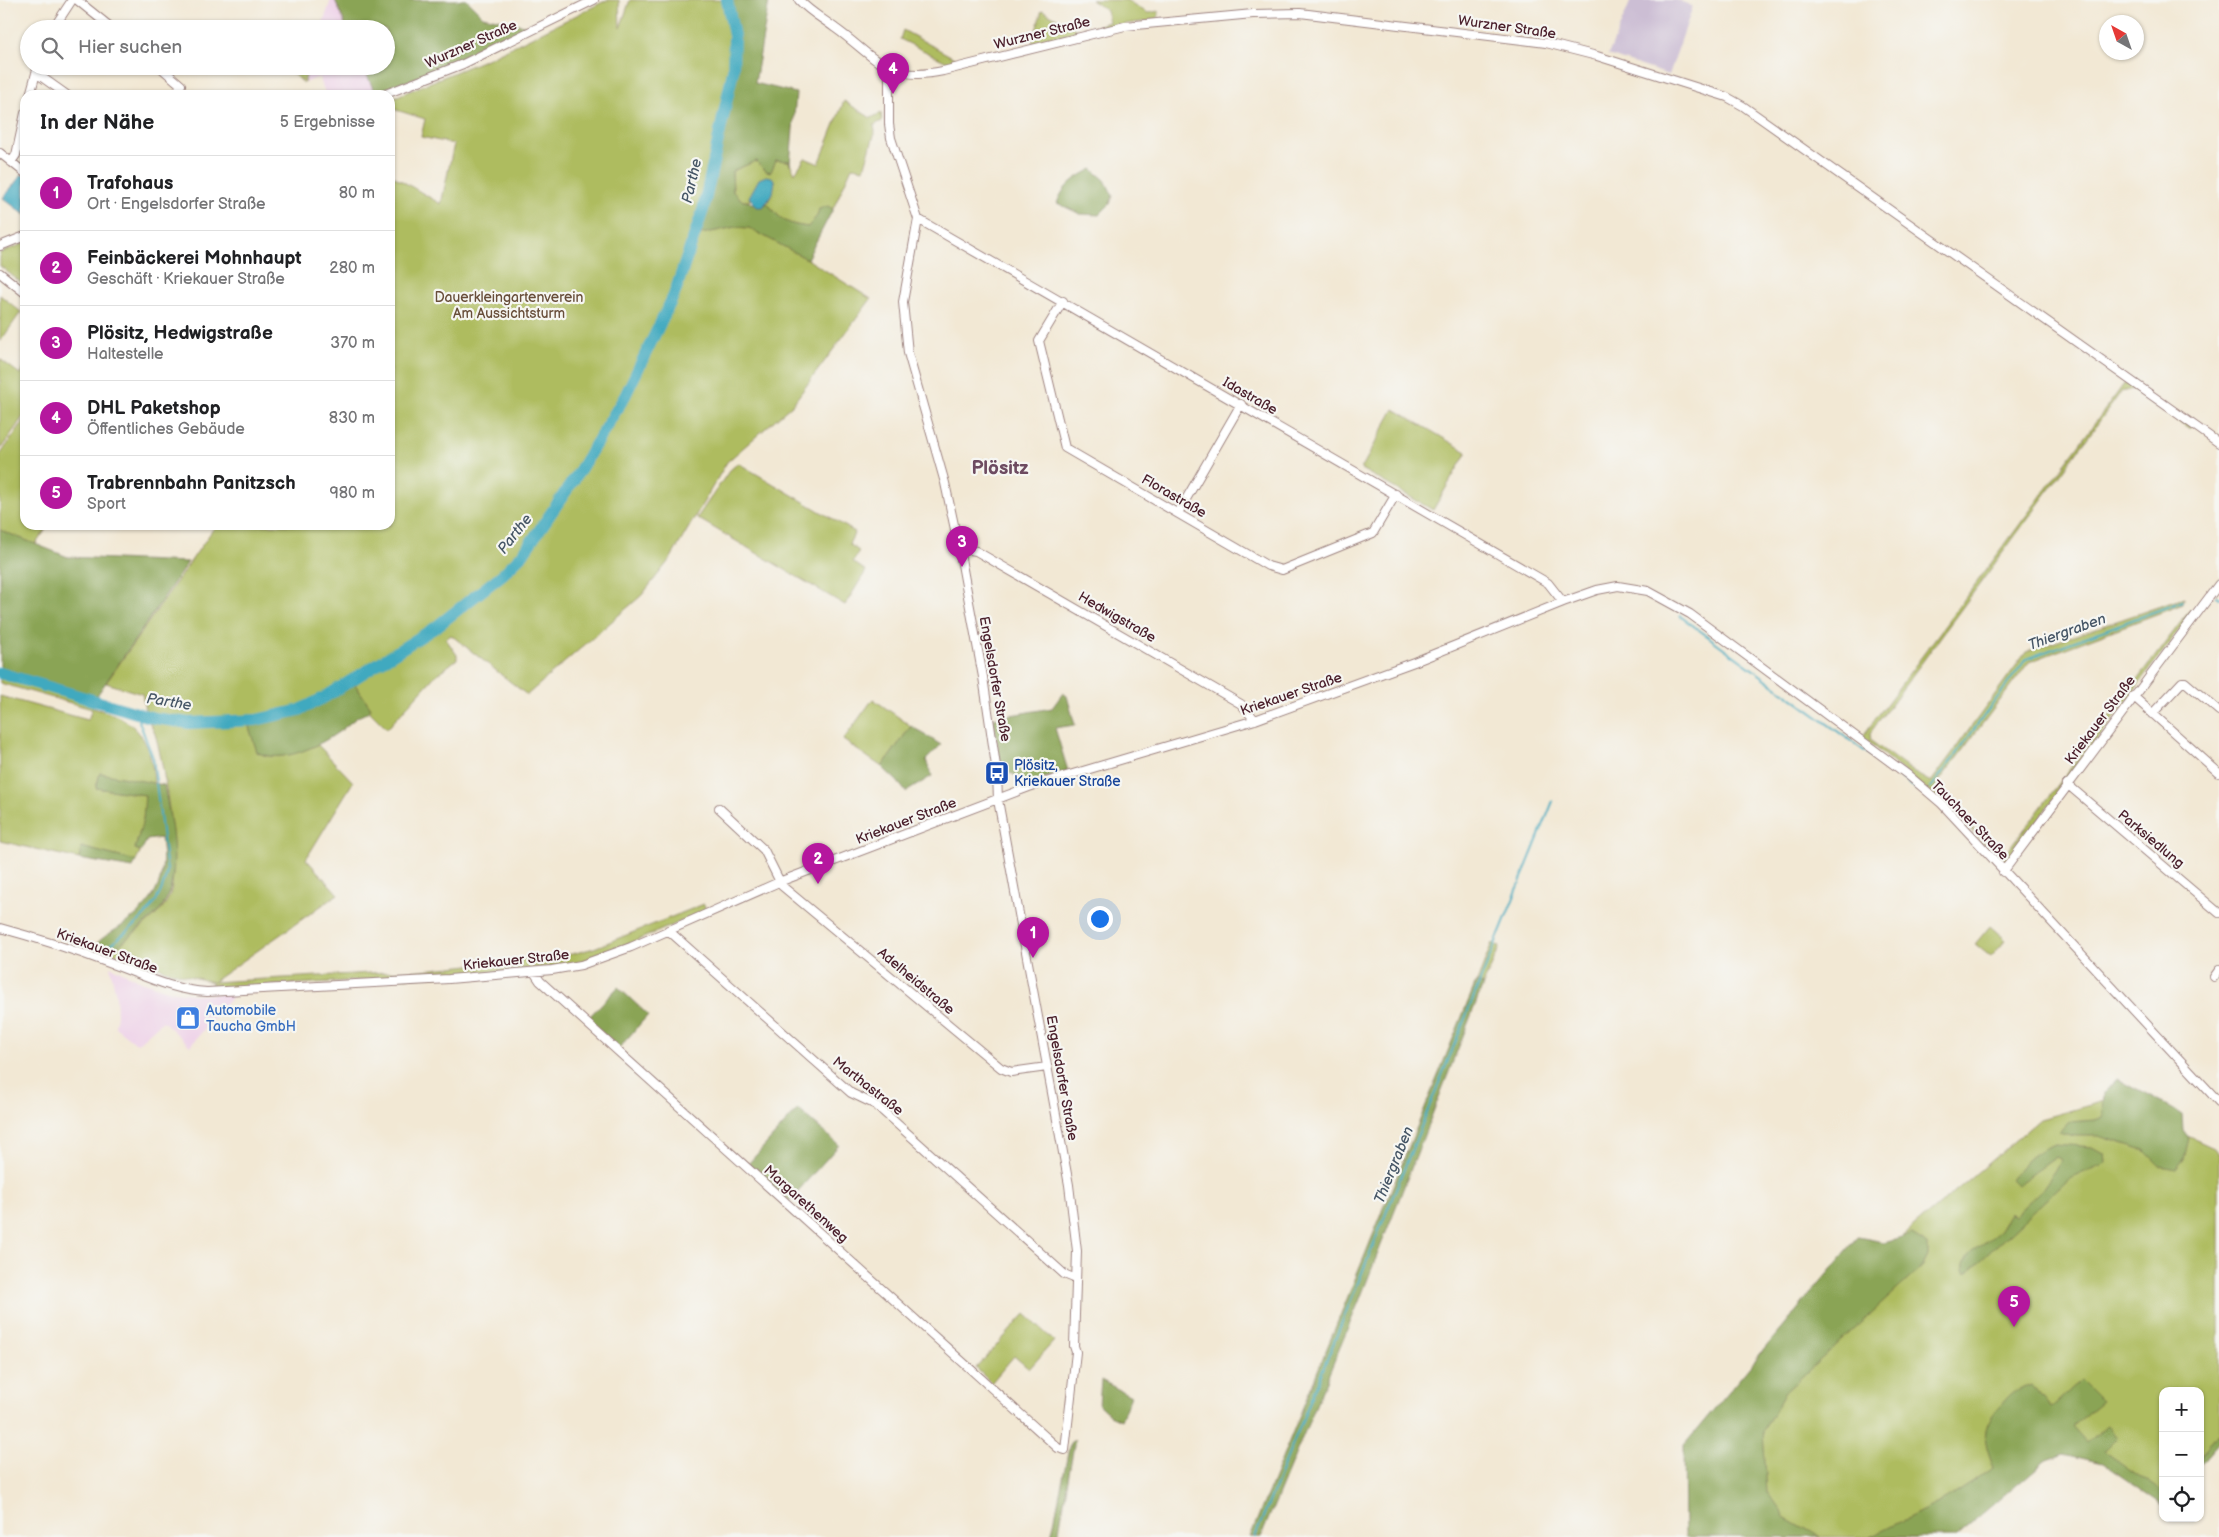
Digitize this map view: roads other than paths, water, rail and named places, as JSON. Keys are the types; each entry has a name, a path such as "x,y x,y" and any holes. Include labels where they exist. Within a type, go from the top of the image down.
{"street":[{"path":"60,20 72,0"},
{"path":"77,0 102,20"},
{"name":"Wurzner Straße","path":"395,90 463,64 594,0"},
{"name":"Wurzner Straße","path":"799,0 811,12 835,28 877,63 914,75 930,74 1125,26 1253,14 1300,13 1546,43 1597,56 1727,97 1743,106 2219,443"},
{"path":"889,68 889,124 918,219"},
{"path":"31,90 35,75"},
{"path":"44,75 61,90"},
{"path":"169,75 181,85 178,90"},
{"path":"11,162 16,155 20,136"},
{"path":"0,154 20,169"},
{"name":"Idastraße","path":"918,219 1063,301 1548,583 1563,602"},
{"name":"Engelsdorfer Straße","path":"918,219 904,283 903,302 908,353 945,483 959,548 983,677 998,773 998,800 1068,1185 1077,1252 1074,1346 1076,1352 1065,1450"},
{"path":"0,246 20,238"},
{"path":"0,273 20,289"},
{"name":"Florastraße","path":"1063,301 1040,341 1065,448 1268,566 1282,570 1374,533 1396,494"},
{"path":"1178,513 1241,404"},
{"name":"Hedwigstraße","path":"959,548 976,551 1241,704 1255,720"},
{"name":"Kriekauer Straße","path":"2003,872 2133,696 2219,584"},
{"name":"Kriekauer Straße","path":"0,928 111,964 160,984 186,991 259,990 534,972 566,968 587,963 779,882 1029,788 1255,720 1406,665 1563,602 1608,588 1636,588"},
{"name":"Tauchaer Straße","path":"1636,588 1668,600 1690,614 1908,775 1958,820 2003,872 2219,1102"},
{"path":"2152,714 2182,682 2185,682 2219,711"},
{"path":"2133,696 2219,772"},
{"name":"Parksiedlung","path":"2067,784 2219,913"},
{"path":"719,808 764,850 779,882"},
{"name":"Adelheidstraße","path":"779,882 1001,1068 1010,1072 1047,1067"},
{"name":"Marthastraße","path":"668,930 852,1093 876,1105 1064,1274 1076,1279"},
{"name":"Margarethenweg","path":"534,972 540,981 1058,1448 1065,1450"}],"water":[{"path":"766,176 772,177 775,181 773,193 763,207 757,207 749,197 759,179"},
{"path":"20,177 20,211 3,198"}],"waterway":[{"name":"Parthe","path":"0,673 154,718 189,723 256,720 300,710 325,697 436,627 503,574 523,554 575,478 625,396 674,295 703,210 733,71 734,36 727,0"},
{"name":"Thiergraben","path":"1930,789 2026,659 2183,601"},
{"name":"Thiergraben","path":"1680,616 1926,796"},
{"path":"101,953 133,927 151,909 158,898 167,871 153,758 136,713"},
{"name":"Thiergraben","path":"1255,1537 1553,801"}],"place":[{"name":"DHL Paketshop","path":"893,94"},
{"name":"Plösitz, Hedwigstraße","path":"962,567"},
{"name":"Plösitz, Kriekauer Straße","path":"997,773"},
{"name":"Feinbäckerei Mohnhaupt","path":"818,884"},
{"name":"Trafohaus","path":"1033,958"},
{"name":"Automobile Taucha GmbH","path":"188,1018"},
{"name":"Trabrennbahn Panitzsch","path":"2014,1327"}],"district":[{"name":"Plösitz","path":"1000,468"}],"park label":[{"name":"Dauerkleingartenverein Am Aussichtsturm","path":"509,306"}]}
